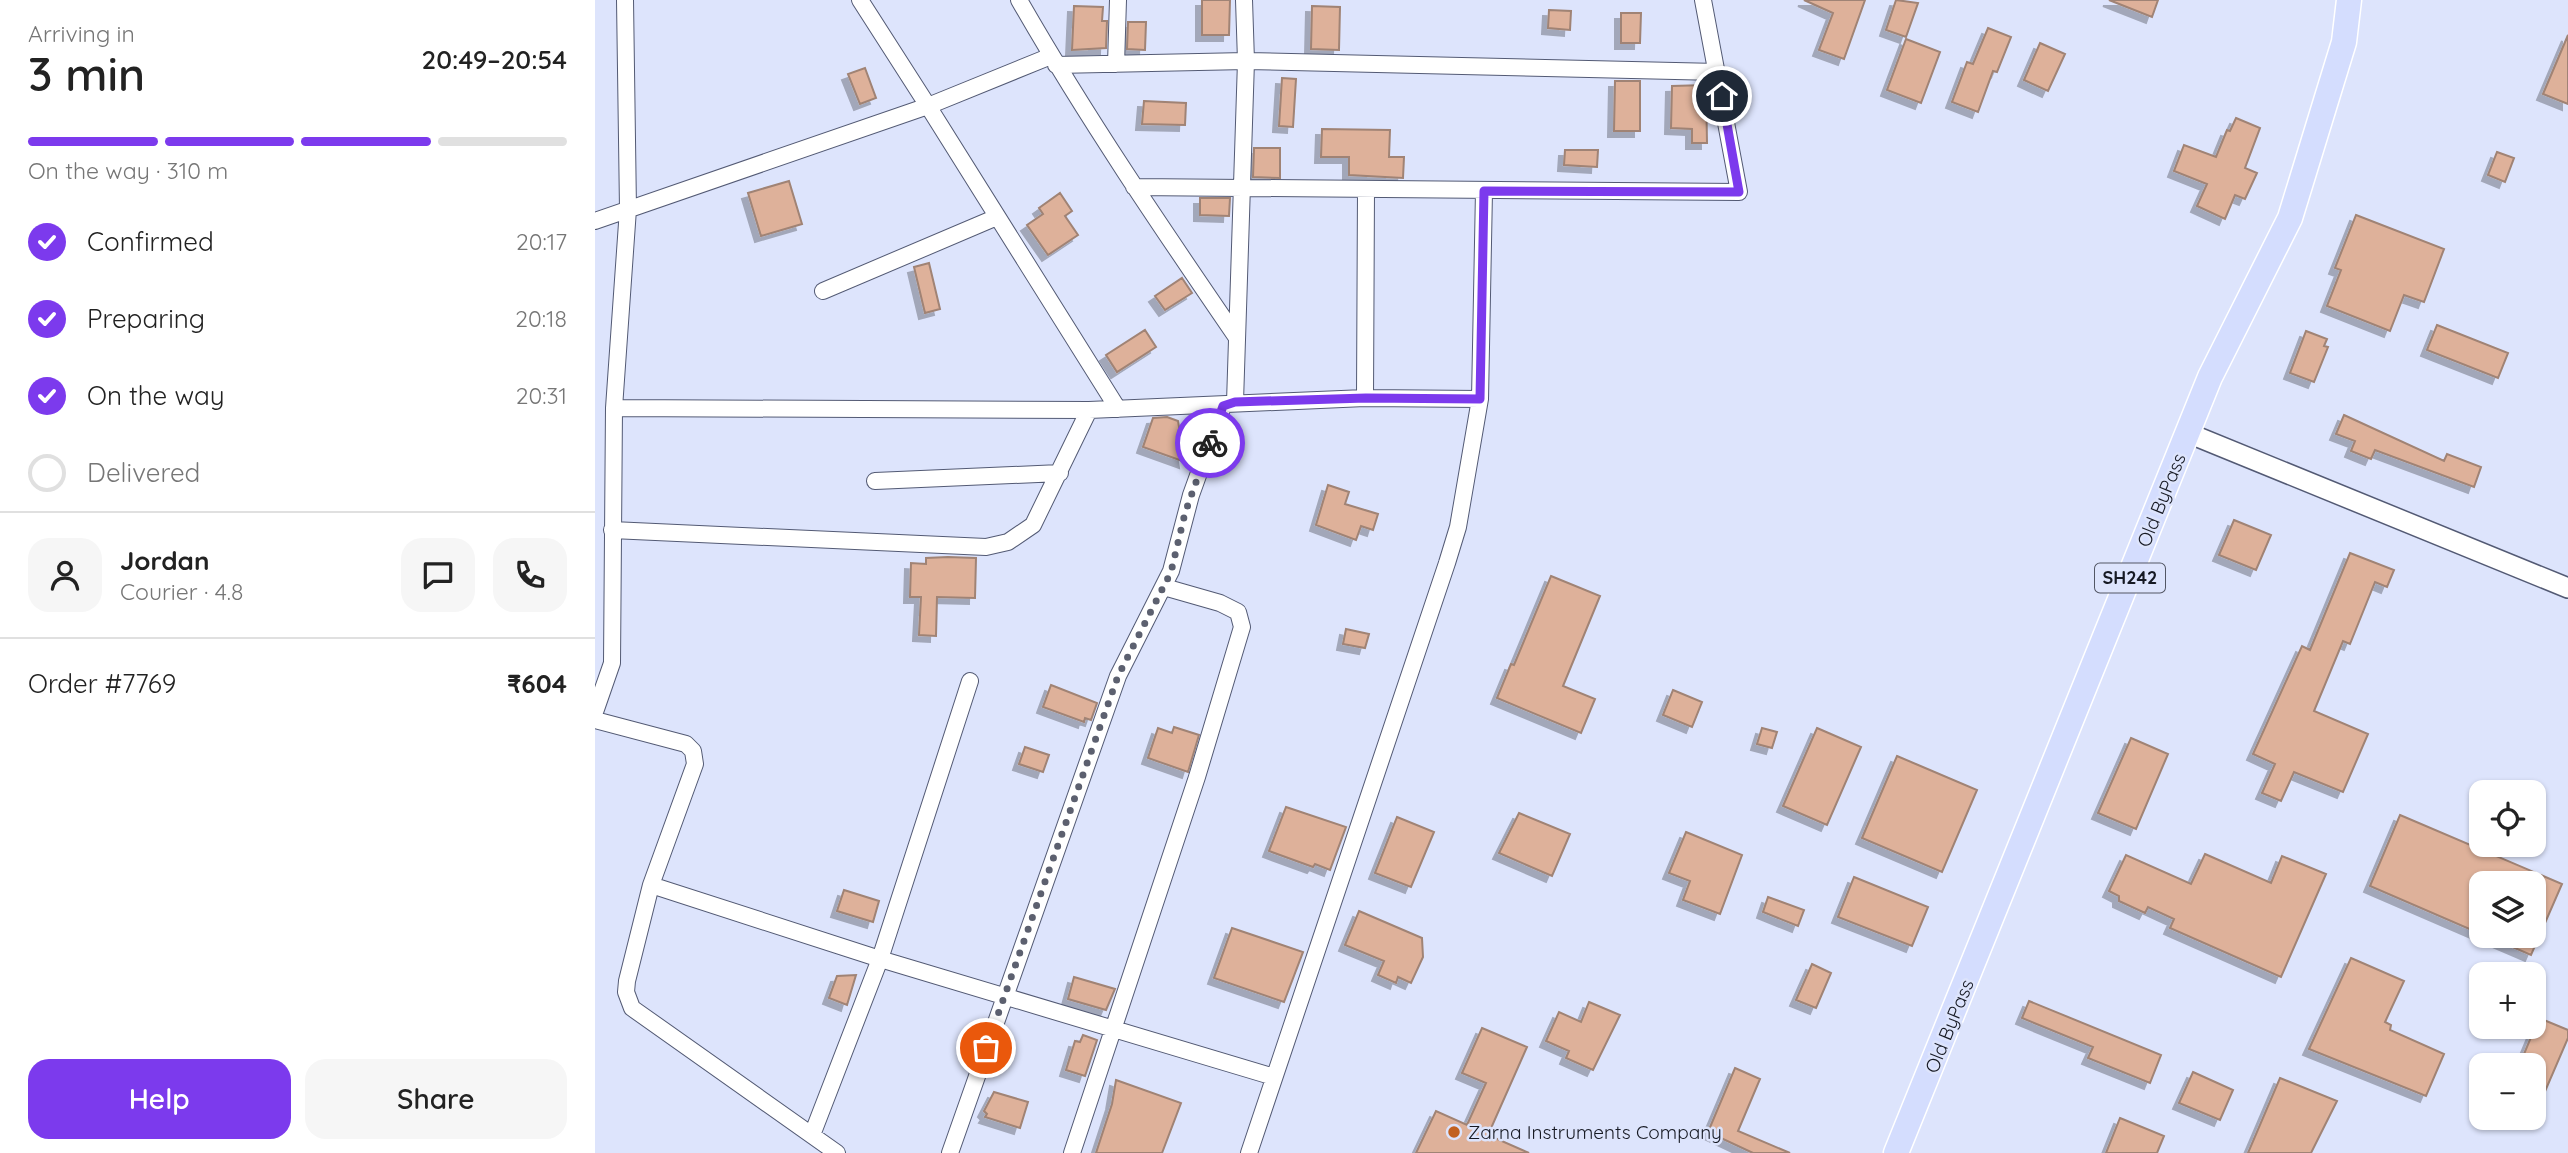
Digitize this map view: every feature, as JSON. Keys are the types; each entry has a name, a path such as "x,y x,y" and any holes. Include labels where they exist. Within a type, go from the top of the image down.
{"main road":[{"name":"Old ByPass","path":"1895,1153 2210,377 2290,218 2344,42 2349,0"}],"street":[{"path":"595,712 612,663 614,408 628,209 625,0"},
{"path":"860,0 1118,409"},
{"path":"1019,0 1053,60 1134,187 1237,338"},
{"path":"1116,64 1118,0"},
{"path":"950,1153 1118,676 1164,587 1191,495 1229,404 1237,338 1243,190 1246,61 1244,0"},
{"path":"1134,187 1739,192 1703,0"},
{"path":"595,221 1053,60 1116,64 1246,61 1718,72"},
{"path":"1366,190 1366,398"},
{"path":"1248,1153 1458,527 1480,399 1484,191"},
{"path":"823,291 997,217"},
{"path":"614,408 1089,410 1366,398 1480,399"},
{"path":"612,530 986,547 1008,542 1033,525 1089,410"},
{"path":"2188,433 2568,588"},
{"path":"874,481 1060,473"},
{"path":"1072,1153 1197,777 1242,626 1238,612 1220,603 1164,587"},
{"path":"812,1135 880,959 970,681"},
{"path":"595,720 686,744 695,756 695,764 651,885 627,981 626,992 632,1008 837,1153"},
{"path":"651,885 880,959 1274,1077"}],"building":[{"path":"1202,0 1230,0 1229,35 1202,35"},
{"path":"1804,0 1865,0 1844,59 1819,50 1833,13"},
{"path":"1896,0 1918,3 1906,37 1886,30"},
{"path":"2109,0 2158,0 2152,17"},
{"path":"1074,6 1103,7 1102,21 1107,21 1106,48 1072,50"},
{"path":"1312,6 1340,7 1339,50 1311,49"},
{"path":"1549,10 1571,11 1570,30 1548,28"},
{"path":"1621,13 1641,13 1640,43 1621,43"},
{"path":"1128,22 1146,22 1145,50 1127,49"},
{"path":"1988,28 2011,37 1997,72 1993,71 1978,112 1952,102 1967,62 1973,64"},
{"path":"2568,35 2568,104 2543,94"},
{"path":"1906,39 1940,52 1921,103 1887,90"},
{"path":"2040,43 2065,54 2048,91 2024,80"},
{"path":"865,68 876,98 860,104 848,74"},
{"path":"1282,78 1296,79 1293,127 1279,126"},
{"path":"1615,81 1640,81 1640,131 1614,131"},
{"path":"1706,85 1707,143 1692,143 1692,129 1671,128 1672,86"},
{"path":"1144,101 1186,103 1185,125 1142,124"},
{"path":"2236,118 2260,128 2245,168 2257,173 2245,199 2235,195 2225,219 2197,206 2207,184 2174,171 2184,145 2216,157 2227,130 2230,131"},
{"path":"1322,129 1390,130 1389,157 1404,157 1403,178 1349,175 1349,157 1321,157"},
{"path":"1254,148 1280,148 1280,178 1253,177"},
{"path":"1565,150 1598,150 1597,167 1564,165"},
{"path":"2497,152 2514,158 2505,182 2488,175"},
{"path":"789,181 802,224 761,236 748,193"},
{"path":"1060,193 1072,211 1065,216 1078,235 1048,255 1027,225 1043,214 1039,208"},
{"path":"1200,198 1230,198 1229,216 1200,215"},
{"path":"2356,215 2444,249 2424,302 2404,295 2390,331 2327,306 2341,270 2335,268"},
{"path":"929,263 940,309 925,313 914,267"},
{"path":"1182,278 1192,293 1165,310 1155,296"},
{"path":"2437,325 2508,353 2498,378 2427,350"},
{"path":"1145,330 1156,347 1117,372 1106,355"},
{"path":"2306,331 2327,339 2324,346 2328,347 2314,382 2290,373"},
{"path":"2344,415 2444,461 2447,454 2481,467 2474,487 2375,450 2371,459 2351,451 2355,441 2336,434"},
{"path":"1167,417 1178,421 1185,462 1143,447 1153,418"},
{"path":"1328,485 1349,492 1345,504 1378,514 1373,530 1361,526 1356,540 1316,525"},
{"path":"2234,520 2271,535 2256,570 2219,555"},
{"path":"2350,553 2394,570 2387,587 2375,582 2350,644 2343,641 2314,711 2368,734 2343,792 2294,772 2281,801 2262,793 2275,764 2253,754 2302,646 2310,650"},
{"path":"926,558 976,558 975,598 937,597 936,636 919,635 921,597 910,597 911,563 926,564"},
{"path":"1551,576 1600,596 1563,686 1595,699 1581,733 1497,698 1511,664 1514,665"},
{"path":"1346,629 1369,634 1365,648 1343,644"},
{"path":"1051,685 1097,703 1091,720 1085,718 1084,722 1043,707"},
{"path":"1673,690 1702,702 1692,727 1663,715"},
{"path":"1174,727 1199,735 1188,772 1148,758 1158,728 1172,733"},
{"path":"1762,728 1777,732 1772,748 1757,744"},
{"path":"1817,728 1861,747 1827,825 1783,806"},
{"path":"2131,738 2168,754 2136,829 2098,813"},
{"path":"1025,747 1049,755 1043,772 1019,764"},
{"path":"1897,756 1977,790 1942,872 1862,838"},
{"path":"1286,807 1346,827 1330,870 1315,864 1313,867 1269,851"},
{"path":"1519,813 1570,834 1552,876 1499,853"},
{"path":"2400,815 2469,844 2469,857 2499,857 2531,871 2469,871 2469,929 2370,886"},
{"path":"1397,817 1434,832 1411,887 1375,873"},
{"path":"1686,832 1742,855 1720,914 1683,900 1690,881 1669,873"},
{"path":"2205,854 2271,883 2282,856 2326,874 2281,977 2170,928 2174,919 2148,907 2145,913 2119,901 2119,896 2109,891 2126,855 2191,884"},
{"path":"1854,877 1928,907 1912,946 1838,917"},
{"path":"2546,877 2562,884 2546,921"},
{"path":"844,890 879,901 873,922 837,911"},
{"path":"1768,897 1804,910 1798,926 1763,912"},
{"path":"1359,911 1422,938 1423,957 1411,983 1398,977 1396,983 1378,975 1384,961 1345,945"},
{"path":"1232,928 1303,952 1284,1002 1214,978"},
{"path":"2515,948 2534,948 2531,955"},
{"path":"2351,958 2404,981 2385,1022 2391,1025 2390,1030 2444,1054 2426,1096 2309,1049"},
{"path":"1812,964 1831,973 1816,1008 1796,1000"},
{"path":"856,975 847,1005 829,998 837,976"},
{"path":"1074,977 1115,989 1106,1010 1068,999"},
{"path":"2029,1001 2161,1055 2150,1083 2088,1058 2093,1047 2022,1018"},
{"path":"1589,1002 1620,1015 1593,1070 1566,1058 1569,1051 1546,1041 1559,1012 1581,1022"},
{"path":"2546,1021 2568,1030 2568,1038 2546,1089 2546,1053 2524,1053 2530,1039 2546,1039"},
{"path":"1482,1028 1527,1047 1488,1135 1529,1153 1416,1153 1436,1111 1467,1125 1486,1083 1462,1073"},
{"path":"1083,1035 1097,1040 1085,1076 1066,1070 1075,1041 1080,1042"},
{"path":"1735,1068 1760,1079 1738,1131 1790,1153 1753,1153 1708,1132"},
{"path":"2193,1072 2233,1090 2220,1120 2179,1103"},
{"path":"2280,1078 2337,1101 2311,1153 2248,1153"},
{"path":"1116,1080 1181,1103 1162,1153 1096,1153 1112,1104"},
{"path":"994,1092 1028,1102 1020,1128 985,1117 987,1114 984,1111"},
{"path":"2120,1118 2164,1136 2157,1153 2106,1153"}],"way so far":[{"path":"986,1048 1118,676 1171,572 1185,513 1210,443"}],"place":[{"name":"Zarna Instruments Company","path":"1454,1132"}],"route":[{"path":"1210,443 1223,406 1235,402 1366,398 1480,399 1484,191 1739,192 1722,96"}]}
